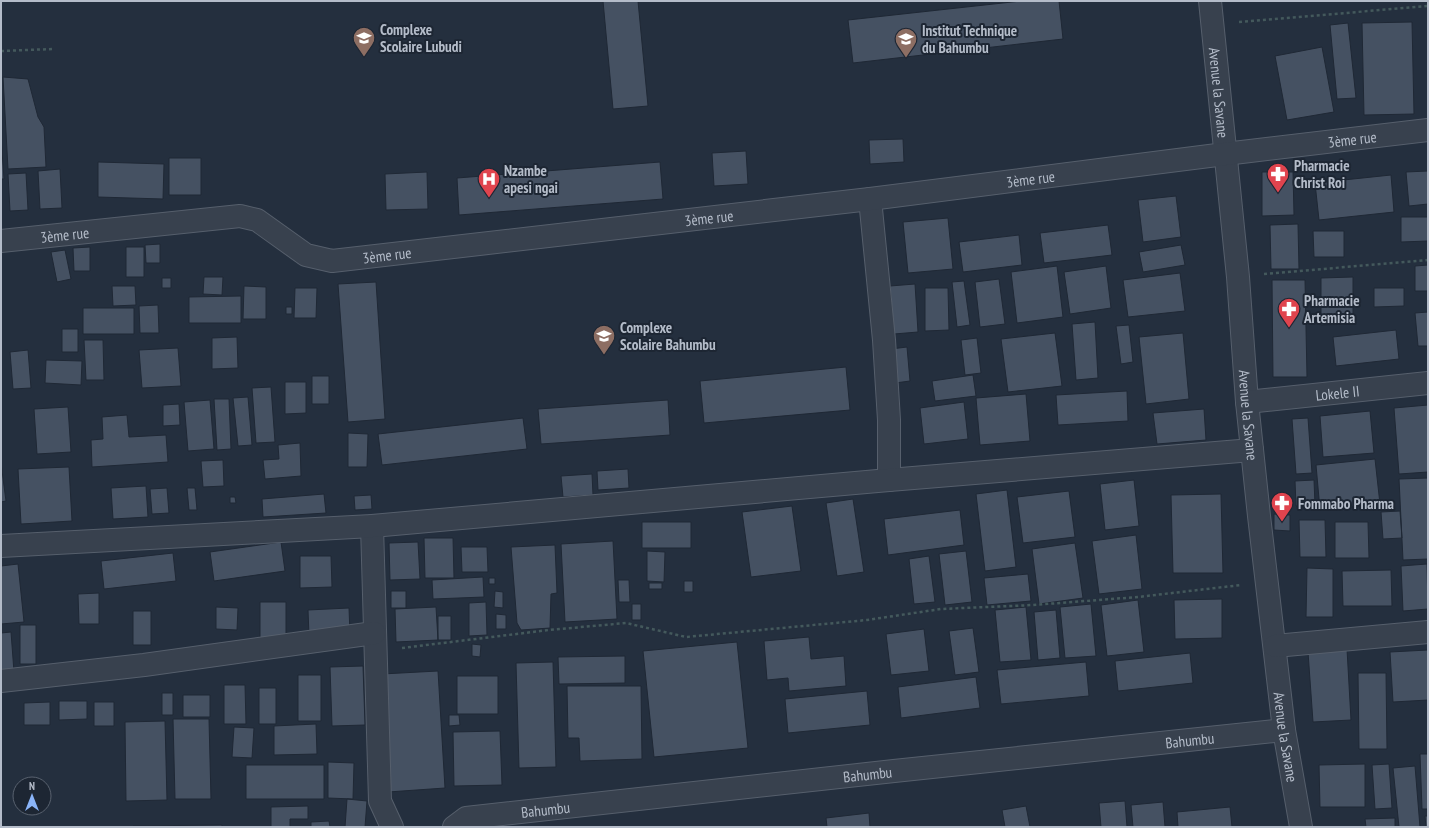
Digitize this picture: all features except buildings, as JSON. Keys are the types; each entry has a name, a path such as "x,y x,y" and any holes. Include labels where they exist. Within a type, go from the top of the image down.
{"street":[{"name":"Avenue la Savane","path":"1210,1 1238,277 1247,402 1266,582 1275,646 1284,730 1300,827"},
{"name":"3ème rue","path":"1,241 240,216 257,220 306,255 332,261 870,199 1428,130"},
{"path":"870,199 884,340 889,420 889,480"},
{"name":"Lokele II","path":"1247,402 1428,383"},
{"path":"1,546 372,526 889,480 1252,450"},
{"path":"372,526 380,801 392,827"},
{"path":"1275,646 1428,632"},
{"path":"1,681 375,642"},
{"name":"Bahumbu","path":"454,827 466,818 1284,730"}],"path":[{"path":"1212,24 1428,6"},
{"path":"1,51 53,49"},
{"path":"1238,277 1428,260"},
{"path":"375,642 626,623 686,637 867,620 941,609 1033,605 1138,597 1266,582"}],"place":[{"name":"Complexe Scolaire Lubudi","path":"364,58"},
{"name":"Institut Technique du Bahumbu","path":"906,58"},
{"name":"Pharmacie Christ Roi","path":"1278,194"},
{"name":"Nzambe apesi ngai","path":"489,198"},
{"name":"Pharmacie Artemisia","path":"1289,328"},
{"name":"Complexe Scolaire Bahumbu","path":"604,356"},
{"name":"Fommabo Pharma","path":"1282,522"}]}
